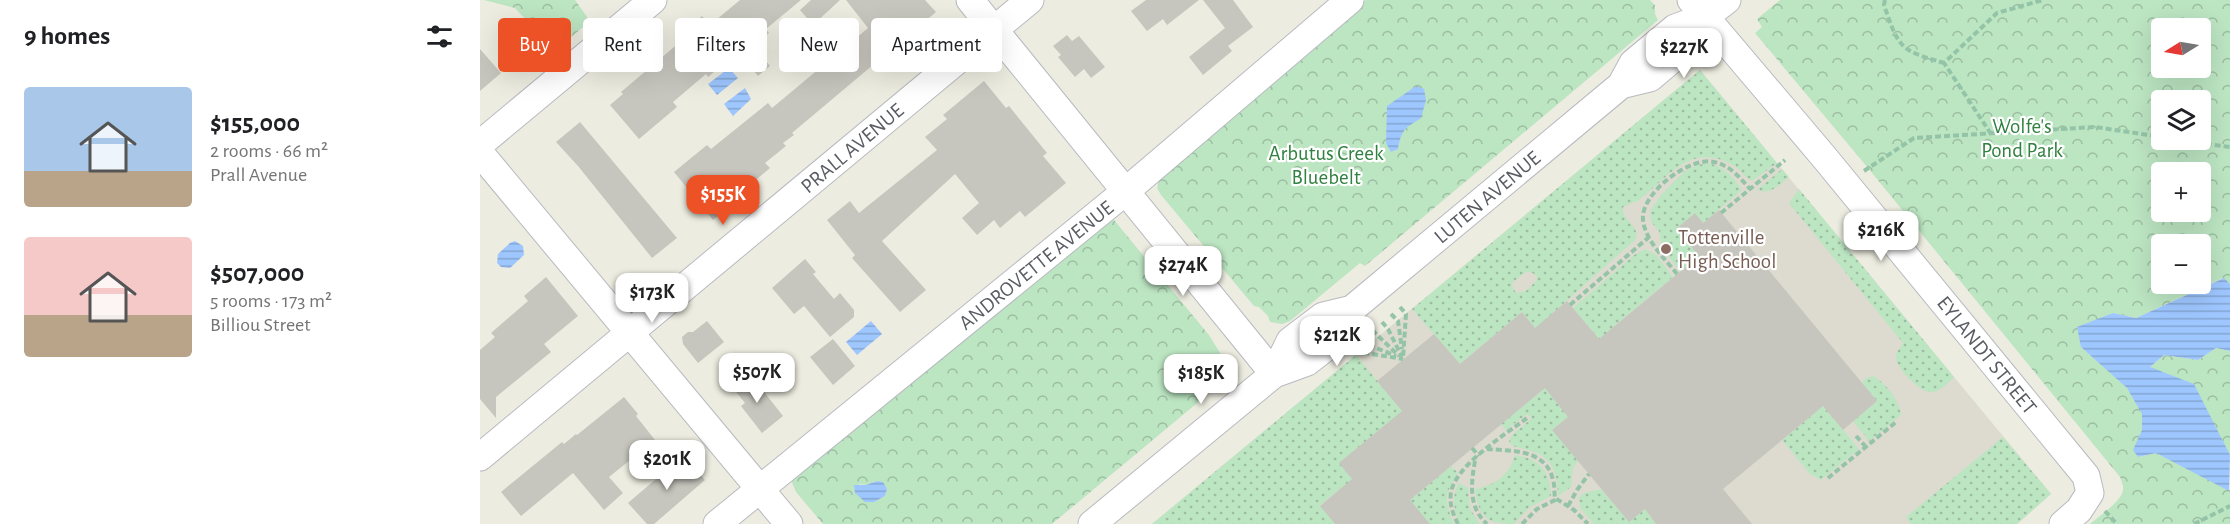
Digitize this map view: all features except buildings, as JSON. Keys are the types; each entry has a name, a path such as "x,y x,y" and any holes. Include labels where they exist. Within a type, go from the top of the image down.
{"street":[{"path":"480,144 653,0"},
{"path":"970,0 984,18"},
{"name":"PRALL AVENUE","path":"1002,23 1030,0"},
{"name":"ANDROVETTE AVENUE","path":"717,524 1126,191 1350,0"},
{"name":"LUTEN AVENUE","path":"1092,524 1274,374 1290,341 1323,316 1352,309 1622,85 1650,78 1689,45 1698,9 1727,0"},
{"name":"EYLANDT STREET","path":"1698,9 1846,183 2085,476 2098,502"},
{"path":"1002,40 1274,374"},
{"name":"PRALL AVENUE","path":"480,457 943,72"},
{"path":"480,153 789,524"},
{"path":"2063,524 2079,510 2098,502"}],"path":[{"path":"1885,0 1884,5 1895,37 1911,53 1944,63 1990,134"},
{"path":"1944,63 1997,13 2043,0"},
{"path":"1846,183 1914,138 2095,127 2151,135"},
{"path":"2211,144 2230,147"},
{"path":"1721,213 1785,160"},
{"path":"1677,274 1649,237 1643,224 1643,211 1657,192 1681,168 1695,163 1714,162 1725,165 1750,189"},
{"path":"1570,305 1649,237"},
{"path":"1400,307 1406,314 1403,359"},
{"path":"1391,314 1398,321 1403,359"},
{"path":"1382,322 1403,359"},
{"path":"1372,330 1403,359"},
{"path":"1363,338 1369,345 1403,359"},
{"path":"1360,352 1403,359"},
{"path":"1458,524 1451,508 1451,492 1457,479 1486,449 1527,418"},
{"path":"1828,478 1896,422"},
{"path":"1856,436 1866,447"},
{"path":"1472,448 1477,458 1472,477 1474,505 1478,515 1487,524"},
{"path":"1486,449 1523,452 1542,460 1548,466 1553,479 1557,500"},
{"path":"1568,506 1589,474"},
{"path":"1557,500 1568,506 1588,524"},
{"path":"1522,524 1537,509 1557,500"},
{"path":"2098,502 2117,524"},
{"path":"2194,524 2230,506"}],"shaded area":[{"name":"Tottenville High School","path":"1700,70 2051,494 2017,524 1152,524"}],"green space":[{"path":"484,0 575,0 588,18 583,18 583,27 571,37 571,18 524,18 515,8"},
{"name":"Arbutus Creek Bluebelt","path":"1366,0 1650,0 1655,5 1658,20 1365,266 1360,263 1290,321 1282,324 1270,322 1268,316 1259,307 1254,306 1161,195 1157,188 1161,176 1158,171","holes":["1416,86 1411,124 1403,131 1398,149 1386,143 1395,112"]},
{"name":"Wolfe's Pond Park","path":"1780,0 2230,0 2230,284 2223,278 2211,284 2211,234 2151,234 2151,294 2188,294 2136,318 2113,313 2081,347 2125,386 2138,405 2142,415 2142,436 2138,457 2156,453 2230,490 2230,524 2090,524 2114,504 2122,494 2123,486 2120,477 1755,33 1762,27 1757,19"},
{"path":"1700,70 1777,163 1752,181 1731,164 1716,158 1703,157 1691,160 1670,173 1639,200 1623,207 1625,216 1636,231 1635,240 1544,321 1539,333 1522,312 1460,364 1412,309","holes":["1526,272 1537,276 1537,280 1526,291 1516,293 1512,286 1513,282"]},
{"path":"1708,163 1727,172 1742,190 1703,223 1695,213 1677,229 1699,256 1680,272 1662,247 1659,231 1651,222 1650,211 1661,195 1685,171"},
{"path":"1782,169 1789,177 1770,190 1757,190"},
{"path":"1799,189 1954,377 1943,387 1934,392 1925,391 1914,383 1898,365 1896,355 1903,343 1789,203"},
{"path":"1106,216 1110,222 1114,220 1209,335 1222,356 1226,379 1052,524 823,524 796,492 791,480","holes":["877,481 887,489 885,496 874,502 859,484 866,485"]},
{"path":"1645,249 1656,255 1673,277 1613,327 1609,351 1573,308 1634,255"},
{"path":"2216,348 2230,351 2230,455 2150,367 2164,355 2198,360"},
{"path":"1356,355 1402,411 1356,484 1343,486 1320,505 1335,524 1152,524"},
{"path":"1545,373 1554,399 1568,417 1553,430 1578,461 1573,468 1571,487 1558,496 1555,474 1547,460 1541,455 1512,446 1509,442 1511,436 1532,418 1527,414 1506,430 1501,424 1542,391"},
{"path":"1873,376 1891,392 1901,415 1869,441 1853,421 1877,401 1862,383 1866,378"},
{"path":"1823,406 1859,449 1821,480 1810,474 1782,440"},
{"path":"2003,437 2051,494 2017,524 1911,524 1906,517"},
{"path":"1515,455 1531,460 1542,468 1546,473 1551,496 1530,507 1514,524 1505,524 1486,517 1476,499 1475,489 1501,478"},
{"path":"1451,466 1458,473 1450,486 1447,498 1448,510 1454,524 1430,524 1414,515 1407,490 1413,498"},
{"path":"1459,483 1468,488 1470,509 1480,524 1460,524 1454,502"},
{"path":"1601,489 1629,522 1645,509 1656,524 1594,524 1580,508 1579,497 1584,493"}],"water":[{"path":"724,72 733,72 738,78 717,95 708,84"},
{"path":"1416,86 1424,89 1426,100 1421,118 1405,130 1398,149 1391,152 1386,143 1387,106"},
{"path":"745,88 751,99 733,116 724,104"},
{"path":"515,241 523,246 524,255 510,268 501,267 497,263 498,254"},
{"path":"2224,278 2230,284 2230,351 2216,348 2198,360 2164,355 2150,367 2194,384 2230,455 2229,491 2156,453 2138,457 2133,450 2142,430 2142,414 2127,388 2081,347 2077,327 2113,313 2136,318 2189,294 2211,294 2211,284"},
{"path":"871,321 882,334 857,355 846,342"},
{"path":"877,481 883,482 887,489 885,496 874,502 865,502 855,493 854,485 866,485"}],"place":[{"name":"Tottenville High School","path":"1666,249"}]}
